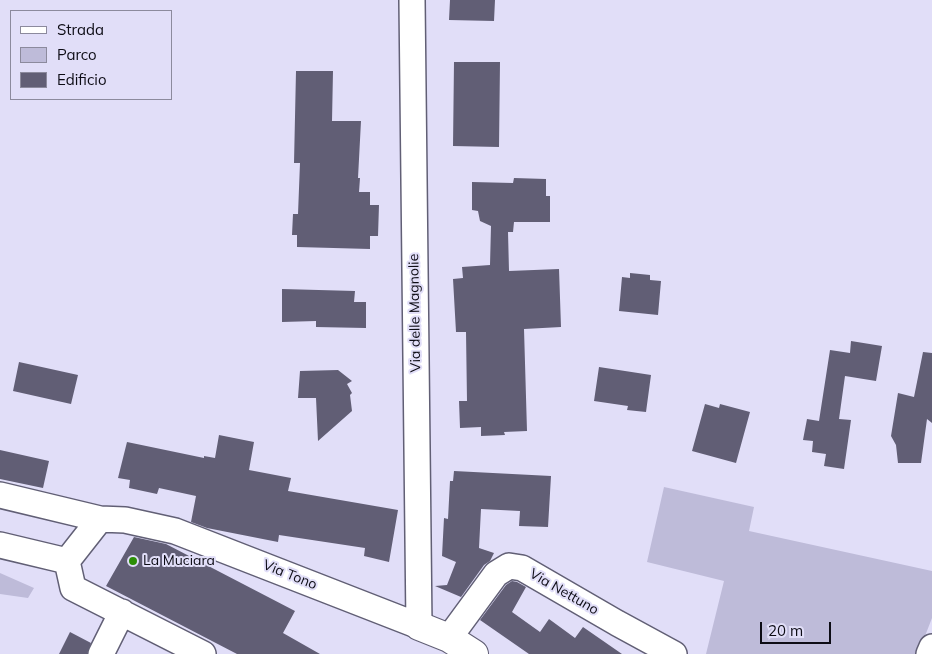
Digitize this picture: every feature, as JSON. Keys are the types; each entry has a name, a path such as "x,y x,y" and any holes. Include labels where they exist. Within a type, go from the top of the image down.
{"street":[{"name":"Via delle Magnolie","path":"412,0 419,626"},
{"name":"Via Tono","path":"0,495 100,519 126,520 175,531 449,638 474,654"},
{"path":"67,561 100,519"},
{"path":"0,545 67,561"},
{"path":"67,561 73,588 203,654"},
{"name":"Via Nettuno","path":"449,638 496,574 509,566 522,568 674,654"},
{"path":"101,654 122,612"},
{"path":"929,654 932,647"}],"green space":[{"path":"664,487 754,507 749,531 932,571 932,618 918,654 706,654 724,581 647,562"},
{"path":"0,573 34,588 28,598 0,594"}],"building":[{"path":"450,0 495,0 494,21 449,20"},
{"path":"454,62 500,62 499,147 453,146"},
{"path":"296,71 333,71 332,121 361,121 359,192 370,192 370,205 379,205 378,236 370,236 370,249 297,247 297,235 292,235 293,214 298,214 300,163 294,163"},
{"path":"514,178 546,179 546,196 550,196 550,222 514,222 513,232 508,232 509,271 559,269 561,327 524,329 527,431 504,432 505,435 481,436 481,427 460,428 459,401 467,401 466,332 456,332 453,279 463,278 462,267 490,265 491,226 480,221 478,211 472,210 472,182 513,183"},
{"path":"630,273 650,275 650,280 661,281 658,315 619,311 622,277 630,278"},
{"path":"282,289 355,291 354,302 366,302 366,328 316,327 316,321 282,322"},
{"path":"851,341 882,346 876,381 845,376 839,419 851,420 844,469 824,466 826,454 812,452 813,441 803,440 807,419 819,421 830,350 850,353"},
{"path":"923,352 932,353 932,423 927,419 921,463 898,463 896,445 891,436 898,393 914,397"},
{"path":"19,362 78,375 71,404 13,391"},
{"path":"599,367 651,375 646,412 627,410 628,406 594,401"},
{"path":"338,370 352,381 347,384 352,393 350,395 352,411 318,441 316,398 298,398 300,371"},
{"path":"705,404 719,408 720,404 750,412 736,463 692,451"},
{"path":"219,435 254,442 249,470 291,478 288,491 398,510 389,562 364,556 365,548 279,535 278,542 207,528 191,522 196,496 159,488 157,494 129,488 130,480 118,478 127,442 204,458 204,456 215,458"},
{"path":"0,450 49,461 43,488 0,479"},
{"path":"454,471 551,476 548,527 519,526 520,511 481,509 479,548 494,553 490,561 484,565 461,597 435,586 447,585 456,562 442,556 444,518 448,519 450,481 453,481"},
{"path":"134,537 166,544 295,611 283,633 320,654 237,654 106,586"},
{"path":"512,581 526,587 512,612 540,632 549,619 575,638 583,627 622,654 529,654 480,620 506,585"},
{"path":"70,632 91,643 87,654 59,654"}],"place":[{"name":"La Muciara","path":"133,561"}]}
